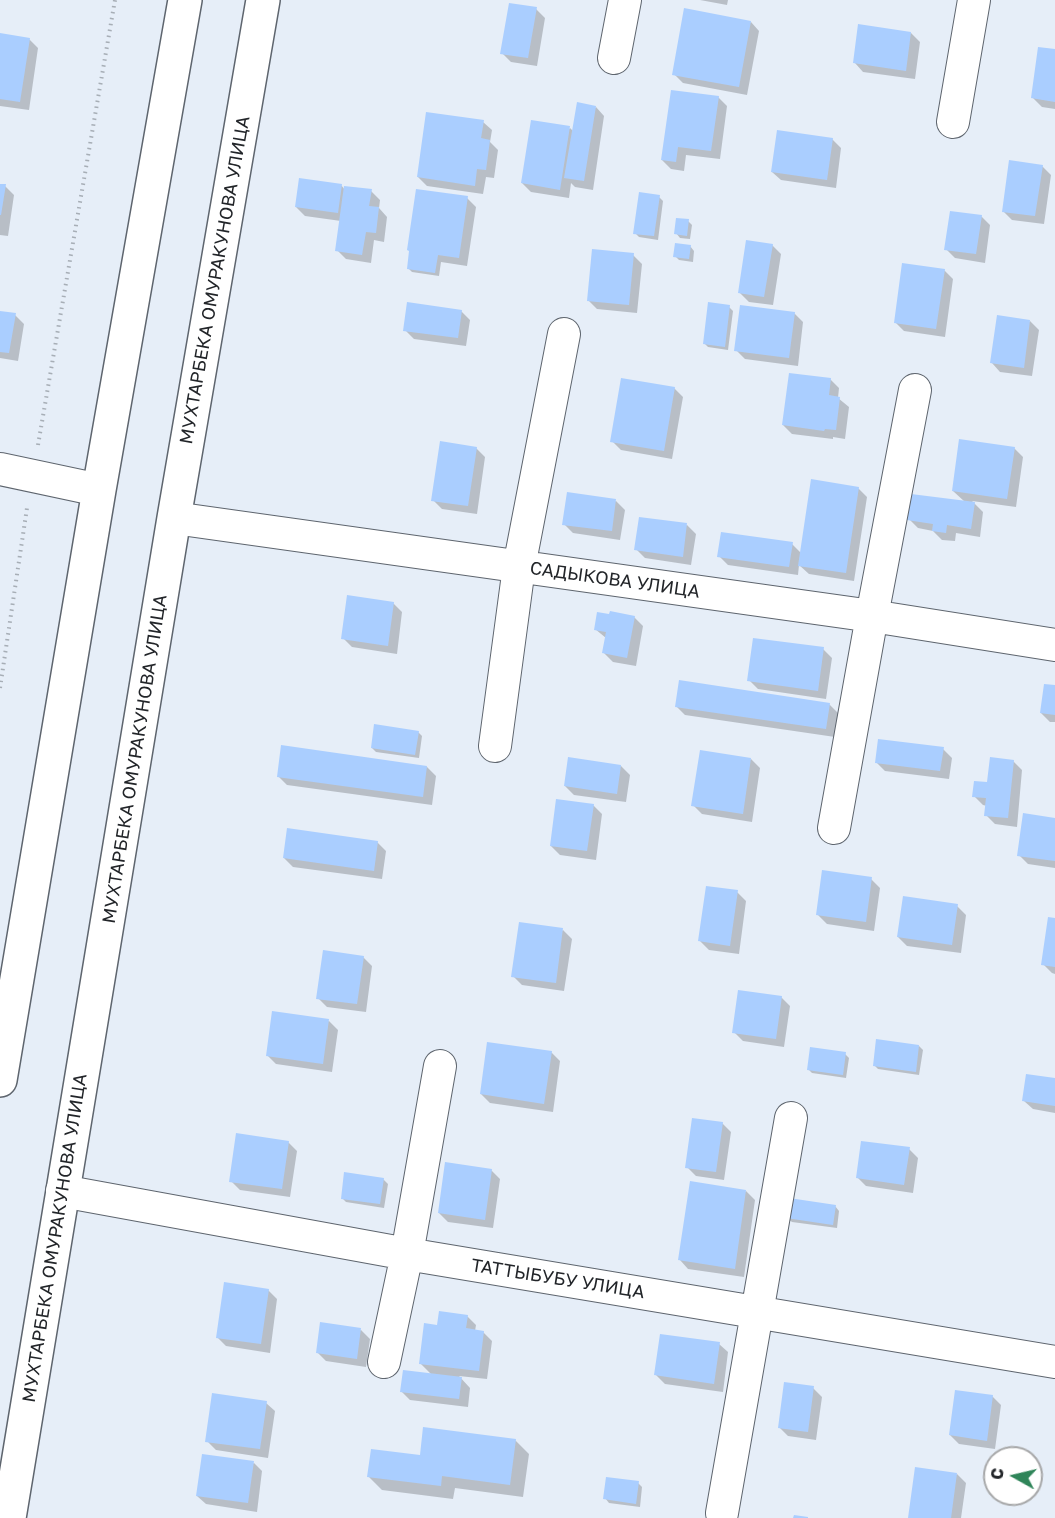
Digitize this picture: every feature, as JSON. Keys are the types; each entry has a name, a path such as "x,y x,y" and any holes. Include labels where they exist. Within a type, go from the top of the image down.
{"main road":[{"path":"0,1080 99,490 185,0"},
{"name":"МУХТАРБЕКА ОМУРАКУНОВА УЛИЦА","path":"9,1518 174,518 263,0"}],"street":[{"path":"614,58 625,0"},
{"path":"953,122 974,0"},
{"path":"495,746 519,567 564,334"},
{"path":"834,828 915,390"},
{"path":"0,469 99,490"},
{"name":"САДЫКОВА УЛИЦА","path":"174,518 872,616 1055,645"},
{"path":"384,1362 407,1254 441,1066"},
{"path":"722,1513 791,1118"},
{"name":"ТАТТЫБУБУ УЛИЦА","path":"62,1191 407,1254 1055,1362"}],"path":[{"path":"0,688 32,476 115,0"}],"building":[{"path":"509,3 537,7 528,58 500,54"},
{"path":"684,8 751,21 739,87 672,75"},
{"path":"858,24 911,32 906,71 853,63"},
{"path":"0,33 30,38 20,102 0,99"},
{"path":"1038,47 1055,49 1055,102 1031,98"},
{"path":"671,90 719,96 711,151 678,147 676,162 661,160"},
{"path":"577,102 596,106 584,181 564,178"},
{"path":"426,112 484,120 481,138 490,140 486,170 477,169 475,186 417,177"},
{"path":"531,120 570,126 560,190 521,183"},
{"path":"777,130 833,138 827,180 771,172"},
{"path":"1009,160 1043,165 1035,216 1002,212"},
{"path":"299,178 342,184 338,213 295,207"},
{"path":"0,184 6,184 1,215 0,215"},
{"path":"344,186 372,189 369,206 379,207 376,233 366,232 362,255 335,251"},
{"path":"416,189 468,196 459,258 438,255 435,273 407,269 409,251 407,250"},
{"path":"639,192 660,195 654,236 633,234"},
{"path":"950,211 982,215 976,254 944,250"},
{"path":"676,218 689,219 687,236 674,234"},
{"path":"746,240 773,244 764,297 738,293"},
{"path":"675,243 691,245 689,259 673,257"},
{"path":"592,249 634,253 629,305 587,301"},
{"path":"902,263 945,269 936,329 894,323"},
{"path":"407,302 462,310 458,338 403,331"},
{"path":"708,302 730,305 725,347 703,344"},
{"path":"740,305 795,312 789,358 734,351"},
{"path":"0,311 16,313 9,353 0,352"},
{"path":"997,315 1030,320 1024,368 990,363"},
{"path":"789,373 831,378 829,395 840,397 836,430 825,429 824,431 782,425"},
{"path":"621,378 675,387 664,451 610,442"},
{"path":"959,439 1015,447 1007,499 952,491"},
{"path":"440,441 477,447 468,506 431,501"},
{"path":"811,479 859,487 846,573 798,566"},
{"path":"567,492 616,499 612,531 562,525"},
{"path":"911,494 975,502 971,529 947,525 946,533 932,531 933,524 907,520"},
{"path":"639,517 687,523 683,557 634,550"},
{"path":"721,532 793,542 789,567 717,557"},
{"path":"347,595 394,602 388,646 341,639"},
{"path":"610,611 635,616 627,658 602,653 606,632 594,630 597,612 609,614"},
{"path":"753,638 824,647 818,691 747,681"},
{"path":"679,680 830,703 826,729 675,707"},
{"path":"1044,684 1055,685 1055,715 1040,713"},
{"path":"374,724 419,731 415,755 371,748"},
{"path":"878,739 944,747 940,771 875,763"},
{"path":"281,745 427,766 423,797 277,777"},
{"path":"700,750 751,758 743,814 691,806"},
{"path":"568,757 621,765 617,794 564,786"},
{"path":"990,757 1014,760 1008,818 984,816 986,798 972,797 974,781 987,782"},
{"path":"556,799 594,804 587,851 550,846"},
{"path":"1023,813 1055,818 1055,861 1017,856"},
{"path":"287,828 378,841 374,871 283,858"},
{"path":"822,870 872,877 866,922 816,915"},
{"path":"706,886 738,890 730,946 698,941"},
{"path":"903,896 958,904 952,945 897,937"},
{"path":"1048,917 1055,918 1055,967 1041,965"},
{"path":"519,922 563,928 556,983 511,977"},
{"path":"323,950 364,956 357,1004 316,999"},
{"path":"738,990 782,996 776,1039 732,1033"},
{"path":"272,1011 329,1019 323,1064 266,1056"},
{"path":"876,1039 919,1045 916,1072 873,1066"},
{"path":"487,1042 552,1051 544,1104 480,1094"},
{"path":"810,1047 846,1052 843,1075 807,1070"},
{"path":"1026,1074 1055,1078 1055,1106 1022,1101"},
{"path":"692,1118 723,1122 716,1172 685,1168"},
{"path":"236,1133 289,1141 282,1189 229,1182"},
{"path":"861,1141 910,1147 904,1185 856,1178"},
{"path":"445,1162 492,1169 485,1220 438,1213"},
{"path":"344,1172 384,1178 380,1204 341,1199"},
{"path":"690,1181 746,1190 735,1269 678,1260"},
{"path":"789,1198 836,1205 833,1225 786,1218"},
{"path":"224,1282 269,1289 261,1344 216,1338"},
{"path":"439,1311 468,1315 466,1328 484,1331 479,1371 419,1364 424,1323 437,1325"},
{"path":"320,1322 361,1328 357,1359 316,1353"},
{"path":"660,1334 720,1342 714,1384 654,1375"},
{"path":"403,1370 462,1377 459,1399 400,1392"},
{"path":"784,1382 814,1386 808,1432 778,1428"},
{"path":"955,1390 993,1395 987,1441 949,1435"},
{"path":"212,1393 267,1401 260,1449 205,1442"},
{"path":"423,1427 516,1439 510,1485 442,1476 441,1486 367,1477 371,1449 420,1455"},
{"path":"202,1454 254,1461 248,1503 196,1496"},
{"path":"915,1467 957,1473 951,1518 908,1518"},
{"path":"606,1477 639,1481 636,1504 603,1499"},
{"path":"794,1515 808,1517 808,1518 793,1518"}]}
